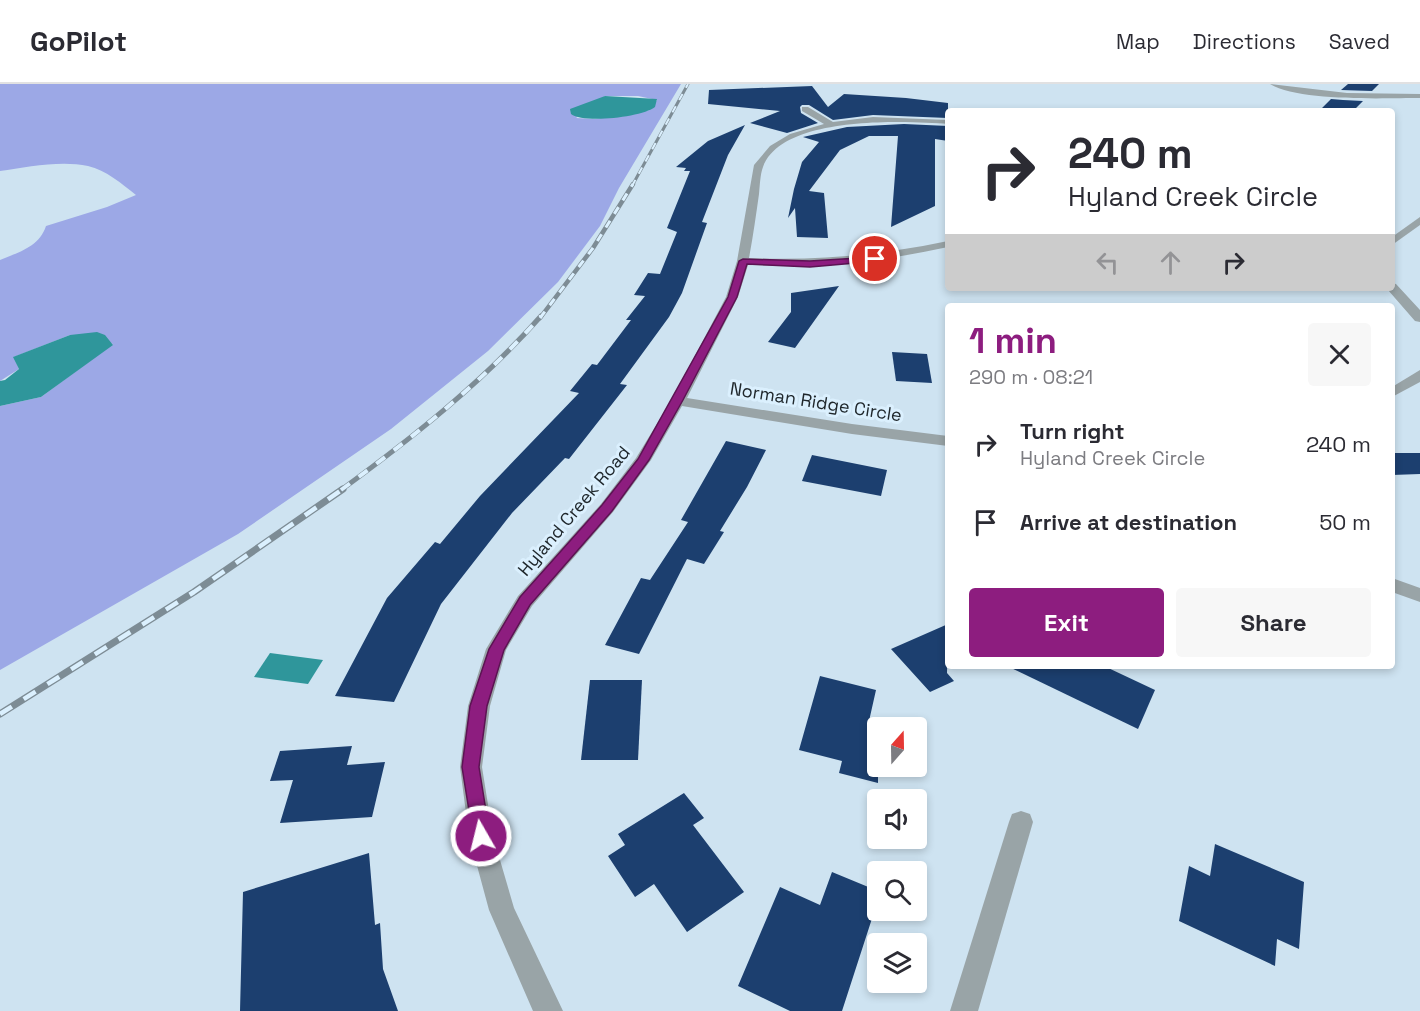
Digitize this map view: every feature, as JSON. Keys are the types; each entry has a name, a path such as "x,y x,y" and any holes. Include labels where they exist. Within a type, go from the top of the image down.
{"street":[{"path":"1274,84 1299,90 1342,95 1420,96"},
{"path":"805,110 832,125"},
{"name":"Hyland Creek Road","path":"549,1011 540,996 502,910 481,836 471,767 479,706 496,649 525,601 607,508 643,460 678,400 732,297 743,261 759,165 765,155 775,145 791,136 832,125 888,120 945,122"},
{"path":"1395,240 1420,220"},
{"path":"743,261 810,264 855,262 895,257 945,245"},
{"path":"1395,290 1420,318"},
{"path":"1395,392 1412,383 1420,374"},
{"name":"Norman Ridge Circle","path":"678,400 852,429 945,441"},
{"path":"1395,586 1420,595"},
{"path":"964,1011 1021,822"}],"shaded area":[{"path":"0,84 681,84 619,188 600,226 558,282 488,351 391,429 238,534 0,670 0,406 41,397 113,344 70,335 14,357 19,369 0,381 0,260 33,244 39,239 46,226 107,207 136,195 107,174 78,164 55,164 0,171","holes":["605,96 638,96 657,100 650,110 595,119 576,118"]},
{"path":"605,96 657,99 655,107 638,114 588,119 571,114 570,109"},
{"path":"97,332 105,335 113,345 41,397 0,406 0,381 5,380 19,369 13,357 70,335"},
{"path":"270,653 323,660 308,684 254,677"}],"building":[{"path":"1348,84 1379,84 1372,91 1341,90"},
{"path":"812,86 828,107 844,94 948,103 948,108 945,108 945,118 873,115 833,120 809,105 802,105 801,113 818,123 787,133 750,123 780,111 708,104 709,90"},
{"path":"1331,99 1363,101 1356,108 1322,108"},
{"path":"904,124 945,126 945,141 935,139 935,206 891,227 898,136 869,136 840,150 809,191 824,193 828,238 797,237 795,208 788,218 794,189 802,162 819,142 803,137 847,127"},
{"path":"745,125 728,155 702,222 707,223 682,293 669,317 620,384 627,385 569,459 565,458 512,513 441,604 394,702 335,696 387,598 435,542 440,544 480,496 579,393 570,391 592,364 597,365 631,320 626,320 645,296 634,295 648,273 660,274 677,232 667,228 690,171 676,167 708,141"},
{"path":"839,286 795,348 768,342 791,312 791,293"},
{"path":"892,352 927,354 932,383 896,381"},
{"path":"726,441 766,450 720,531 724,532 704,564 687,559 639,654 605,645 641,578 650,580 688,522 681,520"},
{"path":"1395,453 1420,453 1420,474 1395,475"},
{"path":"812,455 887,470 881,496 802,481"},
{"path":"945,625 945,669 954,681 930,692 891,649"},
{"path":"1013,669 1110,669 1155,690 1138,729"},
{"path":"820,676 876,690 870,717 867,717 867,777 878,777 878,783 839,773 842,761 799,750"},
{"path":"590,680 642,680 638,760 581,760"},
{"path":"352,746 347,765 385,762 372,817 280,823 293,780 270,781 280,751"},
{"path":"684,793 704,818 693,825 744,892 687,932 654,884 635,897 608,856 625,845 618,834"},
{"path":"1215,844 1304,882 1299,949 1277,939 1275,966 1179,921 1189,866 1210,876"},
{"path":"369,853 375,925 380,923 383,969 398,1011 240,1011 243,892"},
{"path":"832,872 867,886 867,921 871,921 842,1011 790,1011 738,986 780,887 820,905"}],"railway":[{"path":"632,186 688,84"},
{"path":"540,318 593,248 633,184"},
{"path":"341,490 446,409 495,364 541,316"},
{"path":"0,714 194,592 343,489"}],"route":[{"path":"481,836 471,767 479,706 496,649 525,601 607,508 643,460 678,400 732,297 743,261 810,264 875,259"}]}
